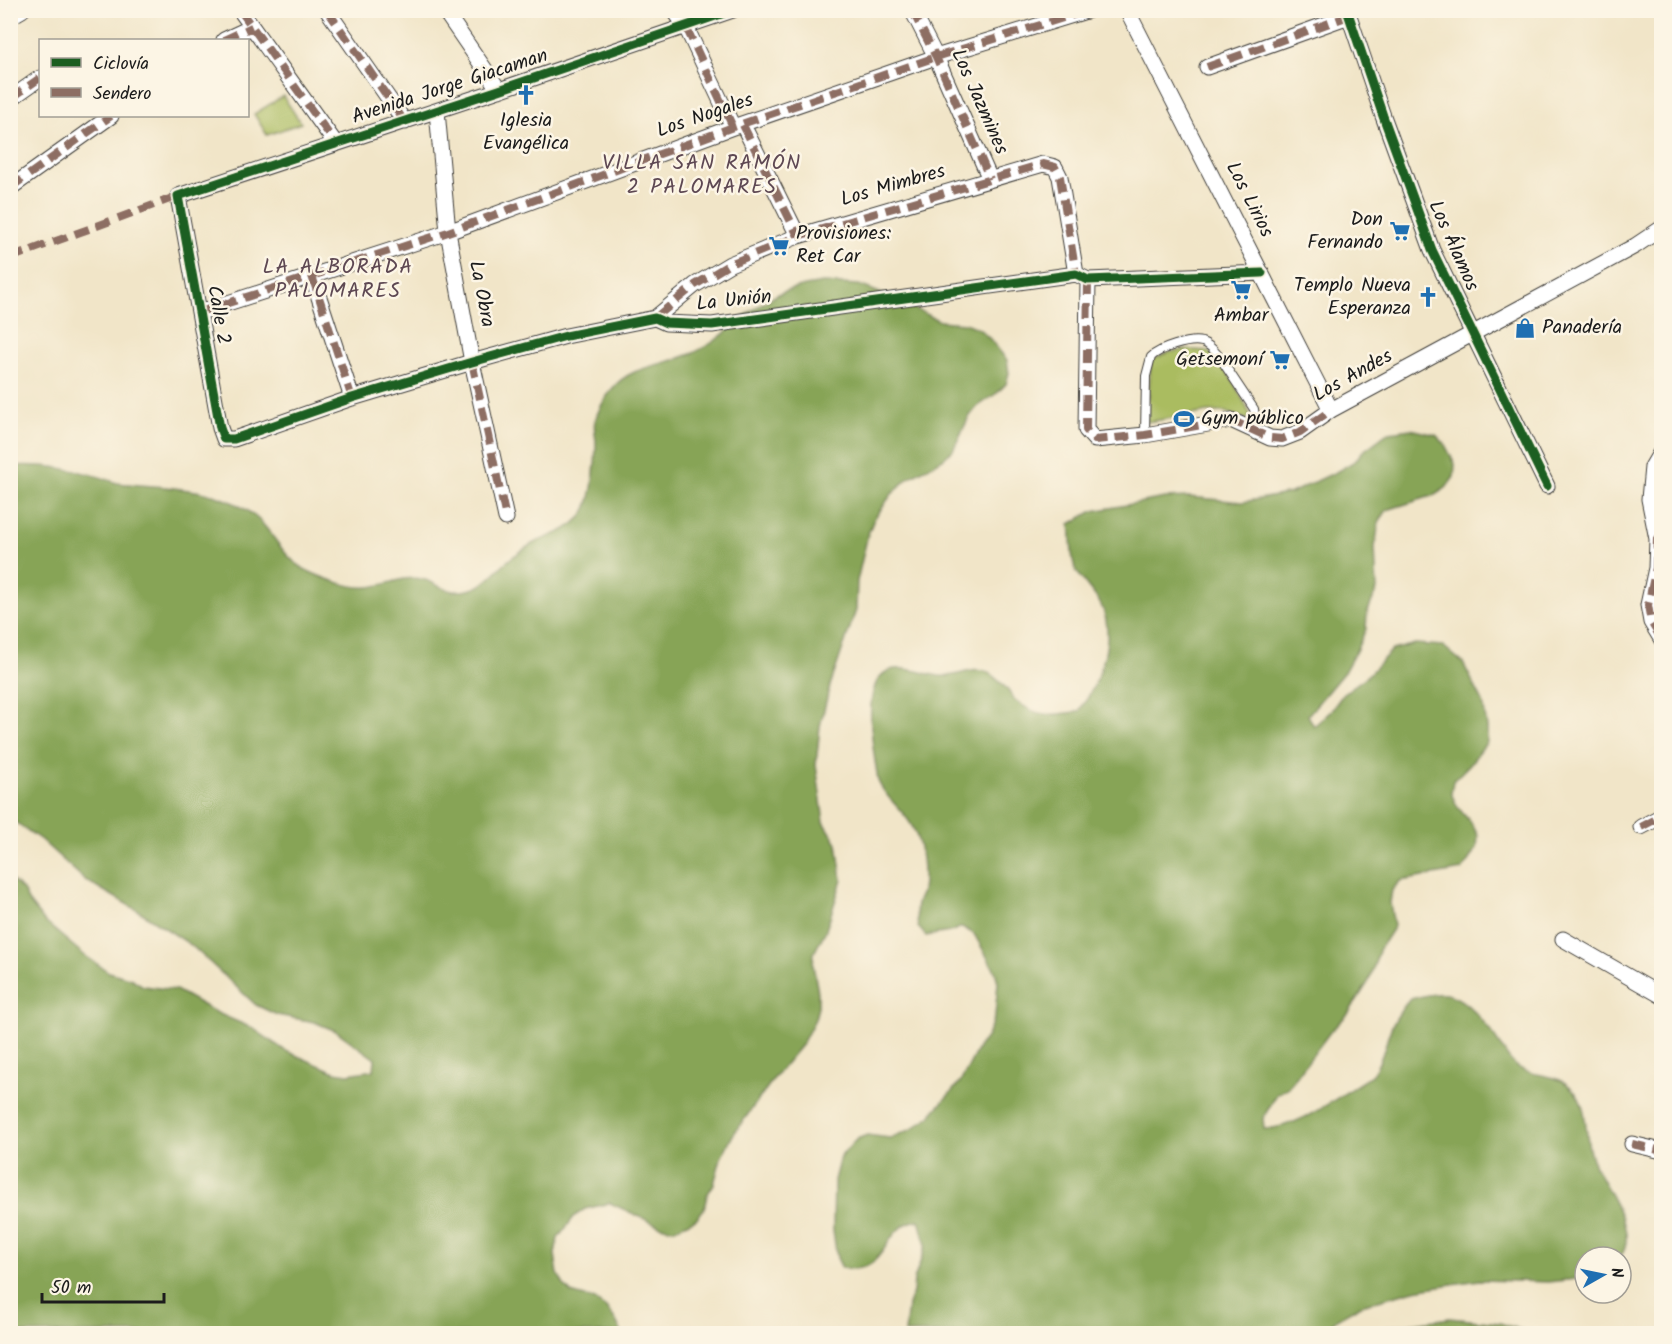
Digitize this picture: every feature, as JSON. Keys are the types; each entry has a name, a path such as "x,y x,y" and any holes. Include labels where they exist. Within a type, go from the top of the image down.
{"street":[{"path":"10,17 22,10"},
{"path":"240,10 336,144"},
{"path":"327,10 405,122"},
{"path":"444,10 500,90"},
{"path":"674,10 686,27 798,236"},
{"name":"Avenida Jorge Giacaman","path":"178,196 405,122 733,10"},
{"name":"Los Jazmines","path":"912,10 936,57 990,179"},
{"name":"Los Nogales","path":"200,312 448,232 738,126 936,57 1089,10"},
{"name":"Los Lirios","path":"1128,10 1331,410"},
{"path":"1207,67 1348,13"},
{"name":"Los Álamos","path":"1348,13 1432,250 1547,486"},
{"path":"226,39 252,27"},
{"path":"10,99 39,79"},
{"name":"La Obra","path":"437,111 448,232 472,362 506,518"},
{"path":"10,188 110,117"},
{"name":"Los Mimbres","path":"655,318 695,285 730,264 798,236 1043,164 1055,167 1060,177 1082,277"},
{"name":"Calle 2","path":"178,196 220,428 224,439"},
{"name":"Los Andes","path":"1082,277 1086,430 1095,440 1145,435 1231,420 1270,438 1282,439 1300,432 1331,410 1635,246 1662,228"},
{"name":"La Unión","path":"224,439 234,440 352,398 472,362 566,336 655,318 666,323 712,325 1082,277 1262,273"},
{"path":"312,276 352,398"},
{"path":"1662,450 1652,467 1649,499 1659,539 1656,568 1648,605 1651,622 1662,640"},
{"path":"1641,827 1662,816"},
{"path":"1563,939 1662,996"},
{"path":"1632,1144 1662,1151"}],"lane":[{"path":"1145,435 1146,375 1151,357 1165,348 1202,342 1218,355 1254,409 1257,432"}],"green space":[{"path":"283,96 301,123 267,135 254,114"},
{"path":"823,283 859,285 893,298 940,321 965,323 979,329 1007,360 1009,373 1006,384 977,407 969,417 953,450 943,459 908,478 891,495 874,519 868,534 857,581 856,610 830,686 820,726 816,765 824,822 837,843 842,880 826,930 814,953 813,965 818,1007 815,1019 802,1044 733,1135 721,1158 704,1209 696,1219 674,1229 660,1226 610,1203 585,1209 574,1217 558,1238 555,1254 558,1274 564,1285 571,1293 595,1300 606,1308 622,1333 11,1333 10,879 23,890 28,901 44,921 84,955 109,972 132,979 143,986 176,990 215,1012 252,1028 286,1051 335,1072 348,1074 374,1070 375,1059 336,1031 314,1022 277,1015 256,1005 191,945 85,880 41,840 11,819 11,466 65,469 117,483 192,490 228,500 259,520 286,554 300,566 314,574 338,582 368,587 415,578 426,580 451,591 474,588 481,585 525,548 564,530 581,517 585,511 593,482 596,451 595,421 605,400 619,381 637,371 704,348 764,302 783,292"},
{"path":"1199,350 1214,356 1232,380 1250,414 1248,420 1225,412 1208,412 1147,422 1151,360 1170,352"},
{"path":"1411,429 1436,435 1444,443 1455,464 1454,477 1446,488 1435,495 1387,510 1379,522 1375,547 1377,590 1367,613 1366,629 1344,672 1308,715 1314,726 1330,712 1344,693 1366,677 1392,650 1415,644 1443,646 1463,663 1483,702 1487,742 1453,781 1451,793 1457,806 1472,824 1478,836 1477,848 1462,870 1400,881 1392,890 1390,903 1394,926 1380,948 1369,981 1348,1014 1330,1032 1289,1087 1277,1094 1263,1118 1264,1129 1287,1124 1310,1115 1371,1075 1380,1062 1392,1026 1410,999 1437,994 1454,996 1469,1006 1494,1035 1515,1065 1525,1071 1562,1081 1575,1092 1584,1113 1590,1153 1622,1219 1626,1233 1626,1245 1573,1245 1573,1279 1548,1282 1479,1280 1414,1290 1361,1305 1338,1318 1328,1327 1313,1333 905,1333 908,1305 926,1245 919,1220 906,1224 897,1231 869,1265 842,1268 837,1258 833,1231 834,1180 840,1157 857,1139 867,1135 890,1138 912,1129 929,1117 961,1081 987,1036 995,1016 998,982 995,971 974,934 962,927 950,932 926,936 918,927 916,907 922,891 923,876 921,852 910,823 878,781 871,718 871,700 875,686 882,675 894,669 945,676 983,671 998,680 1014,699 1030,710 1045,714 1079,711 1093,687 1104,660 1107,632 1101,605 1074,565 1070,524 1093,511 1165,498 1189,497 1243,502 1291,493 1355,461 1362,452 1389,432"},
{"path":"1449,1318 1500,1323 1531,1333 1371,1333 1388,1327"}],"marked path":[{"path":"240,10 336,144"},
{"path":"327,10 405,122"},
{"path":"912,10 936,57 990,179"},
{"path":"200,312 448,232 733,127 936,57 1089,10"},
{"path":"1207,67 1349,16"},
{"path":"226,39 252,27"},
{"path":"686,27 733,127"},
{"path":"10,99 39,79"},
{"path":"10,188 110,117"},
{"path":"743,125 798,236"},
{"path":"1043,164 1055,167 1060,177 1076,274 712,325 666,323 655,318 695,285 730,264 798,236 1043,164"},
{"path":"10,258 178,196"},
{"path":"312,276 352,398"},
{"path":"1088,280 1086,430 1095,440 1145,435 1231,420 1270,438 1282,439 1300,432 1331,410"},
{"path":"472,362 506,518"},
{"path":"1662,538 1657,539 1656,568 1648,605 1651,622 1662,640"},
{"path":"1641,827 1662,816"},
{"path":"1632,1144 1662,1151"}],"cycle path":[{"path":"733,10 178,196 220,428 224,439 234,439 352,398 472,362 566,336 655,318 666,323 712,325 1076,274 1088,280 1262,273"},
{"path":"1347,10 1432,250 1547,486"}],"place":[{"name":"Iglesia Evangélica","path":"526,95"},
{"name":"Don Fernando","path":"1400,231"},
{"name":"Provisiones: Ret Car","path":"779,246"},
{"name":"Ambar","path":"1241,290"},
{"name":"Templo Nueva Esperanza","path":"1428,297"},
{"name":"Panadería","path":"1525,328"},
{"name":"Getsemoní","path":"1280,360"},
{"name":"Gym público","path":"1184,419"}],"district":[{"name":"VILLA SAN RAMÓN 2 PALOMARES","path":"702,175"},
{"name":"LA ALBORADA PALOMARES","path":"338,279"}]}
